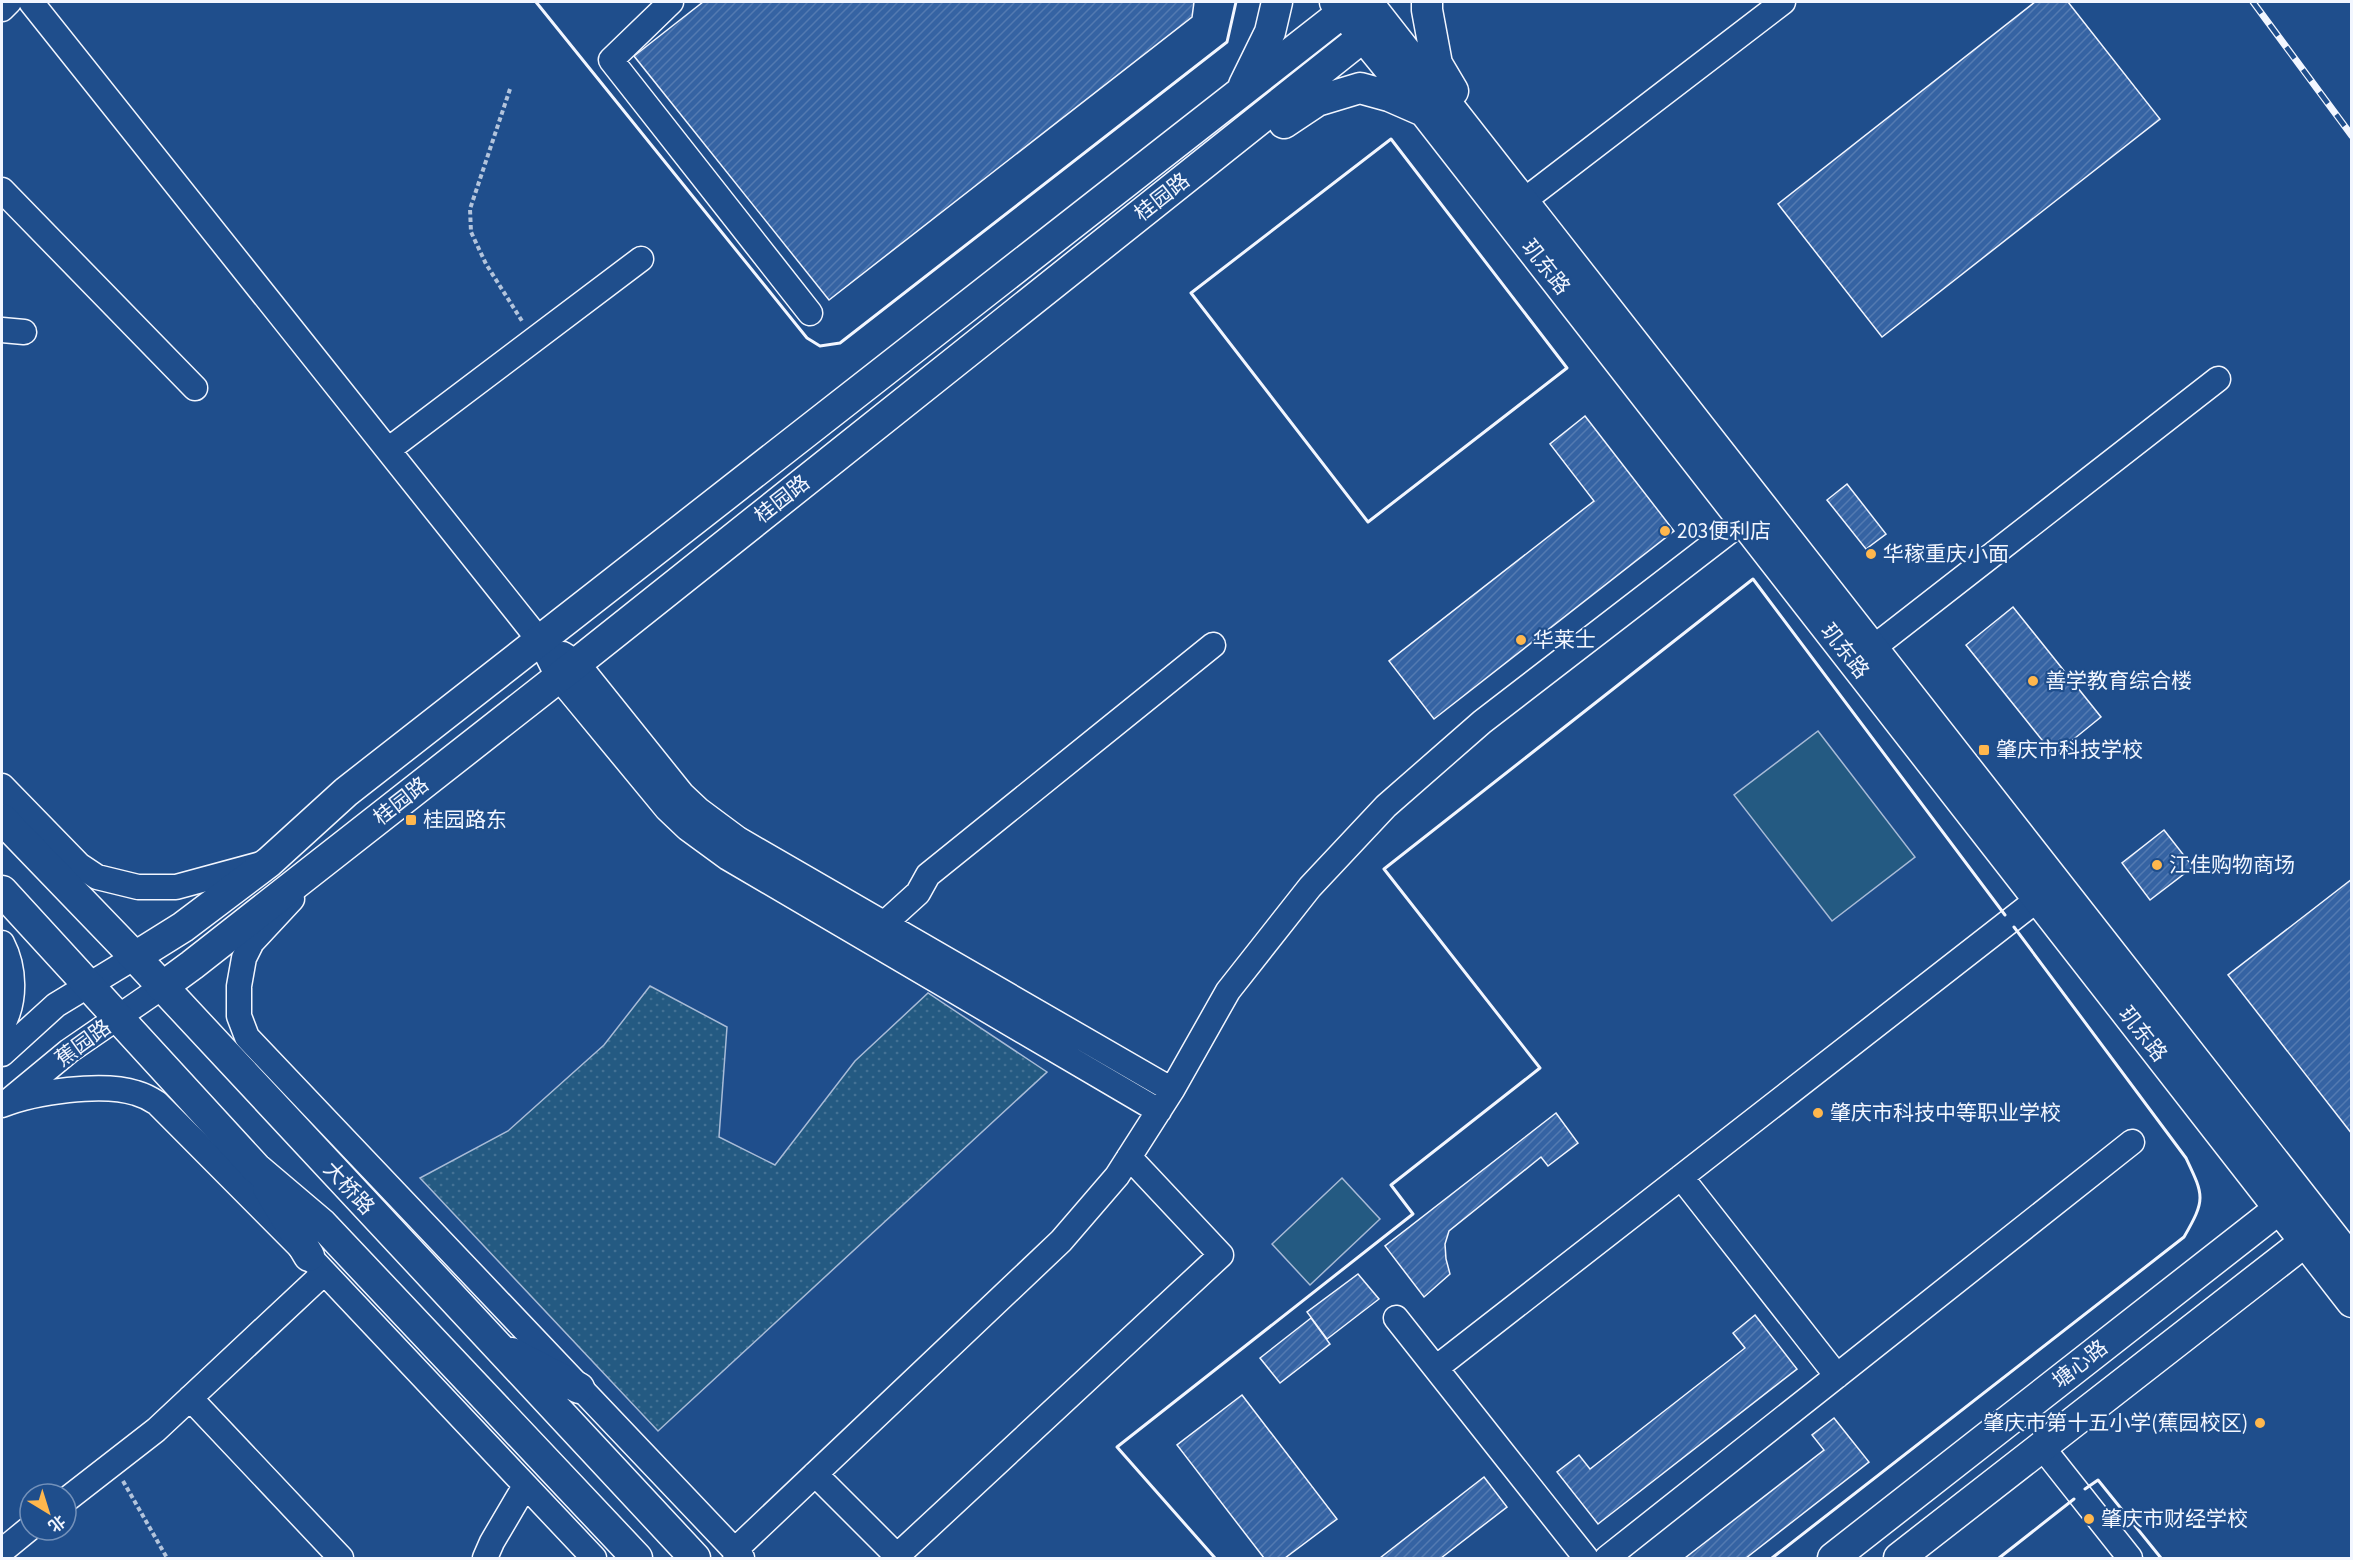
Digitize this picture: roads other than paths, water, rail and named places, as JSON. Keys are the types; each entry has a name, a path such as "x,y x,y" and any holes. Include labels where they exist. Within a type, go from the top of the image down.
{"main road":[{"path":"1242,91 1270,32 1277,2"},
{"path":"1427,2 1437,64 1463,108 1471,135"},
{"name":"桂园路","path":"135,957 183,927 269,862 346,792 1242,91 1362,11"},
{"name":"桂园路","path":"162,987 567,670 1212,158 1362,11"},
{"name":"玑东路","path":"1362,11 1471,135 1514,208"},
{"name":"玑东路","path":"1362,11 1424,111 1514,208 2289,1201 2315,1235 2352,1302"},
{"path":"1212,158 1278,126 1317,101 1360,88 1389,96 1424,111"},
{"name":"玑东路","path":"1863,656 2038,899 2289,1201"},
{"name":"大桥路","path":"2,819 135,957 695,1558"},
{"path":"2,891 256,1168 322,1224 637,1558"},
{"path":"256,1168 316,1265"},
{"name":"塘心路","path":"1833,1558 2289,1201"},
{"name":"玑东路","path":"2315,1235 2352,1261"},
{"name":"塘心路","path":"1899,1558 2315,1235"},
{"path":"493,1343 579,1388"}],"street":[{"path":"2,9 9,2"},
{"path":"31,2 540,641 682,794 699,810 738,839 1172,1090"},
{"path":"670,2 611,60 810,313"},
{"path":"1514,208 1778,3"},
{"path":"2,190 195,388"},
{"path":"388,450 641,259"},
{"path":"1863,656 2218,380"},
{"path":"331,856 252,942 244,958 239,986 239,1016 247,1037 738,1555 815,1474 1061,1241 1117,1176 1172,1090 1228,991 1310,887 1386,806 1482,722 1752,513"},
{"path":"885,923 918,892 928,875 1213,645"},
{"path":"567,670 668,809 709,845 1159,1111"},
{"path":"2,786 80,865 97,877 138,888 176,887 269,862"},
{"path":"1436,1368 2038,899"},
{"path":"2,943 14,987 2,1026"},
{"path":"2,1054 56,1005 135,957"},
{"name":"蕉园路","path":"4,1104 69,1051 162,987"},
{"path":"4,1104 57,1091 106,1088 136,1093 158,1103 316,1265 594,1558"},
{"path":"1607,1558 2132,1142"},
{"path":"815,1474 897,1556 1221,1255 1129,1157"},
{"path":"1682,1177 1837,1376"},
{"path":"78,1491 156,1430 190,1398 316,1265"},
{"path":"1396,1318 1586,1558"},
{"path":"190,1398 341,1558"},
{"path":"2042,1447 2130,1558"},
{"path":"485,1558 525,1486"}],"railway":[{"path":"2253,2 2352,136"}],"place":[{"name":"203便利店","path":"1665,531"},
{"name":"华稼重庆小面","path":"1871,554"},
{"name":"华莱士","path":"1521,640"},
{"name":"善学教育综合楼","path":"2033,681"},
{"name":"肇庆市科技学校","path":"1984,750"},
{"name":"桂园路东","path":"411,820"},
{"name":"江佳购物商场","path":"2157,865"},
{"name":"肇庆市科技中等职业学校","path":"1818,1113"},
{"name":"肇庆市第十五小学(蕉园校区)","path":"2260,1423"},
{"name":"肇庆市财经学校","path":"2089,1519"}]}
